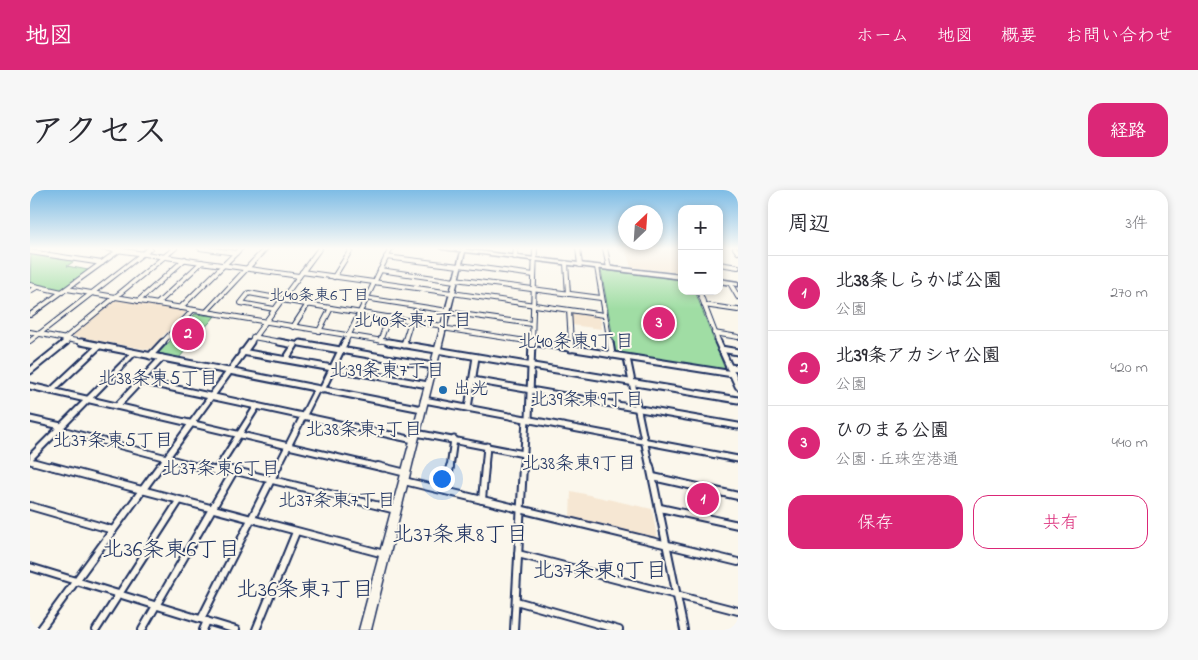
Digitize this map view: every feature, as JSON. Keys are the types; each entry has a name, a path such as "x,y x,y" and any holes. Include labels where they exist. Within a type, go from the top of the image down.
{"main road":[{"path":"364,630 458,269"},
{"path":"613,269 678,277"},
{"path":"723,281 738,284"}],"street":[{"path":"30,315 96,269"},
{"path":"30,341 123,269"},
{"path":"30,371 150,269"},
{"path":"138,301 175,269"},
{"path":"157,304 195,269"},
{"path":"180,308 219,269"},
{"path":"206,312 247,269"},
{"path":"252,269 334,276 604,315"},
{"path":"40,630 304,269"},
{"path":"334,276 339,269"},
{"path":"480,269 534,275"},
{"path":"514,630 524,454 530,390 534,269"},
{"path":"566,269 568,294"},
{"path":"597,269 612,355"},
{"path":"203,630 204,620 271,480 303,416 333,368 380,270 601,298"},
{"path":"730,282 738,297"},
{"path":"30,286 92,293 738,400"},
{"path":"30,291 37,287"},
{"path":"274,309 241,303 249,293 532,343 733,374"},
{"path":"700,295 714,333 738,386"},
{"path":"366,298 532,324"},
{"path":"293,327 308,304"},
{"path":"704,305 738,310"},
{"path":"319,331 331,308"},
{"path":"150,356 193,310"},
{"path":"568,310 572,349"},
{"path":"380,341 389,317"},
{"path":"404,345 411,321"},
{"path":"30,332 422,409"},
{"path":"714,333 738,337"},
{"path":"253,337 295,344 286,359"},
{"path":"300,343 433,366"},
{"path":"51,391 99,346"},
{"path":"721,349 738,352"},
{"path":"242,352 428,385"},
{"path":"134,353 30,459 140,491 384,554"},
{"path":"468,408 476,357"},
{"path":"117,406 162,358"},
{"path":"627,358 634,383 684,630"},
{"path":"730,367 738,368"},
{"path":"473,380 738,426"},
{"path":"140,381 303,416 415,436 454,439 524,454"},
{"path":"30,386 289,446 405,477 446,491 738,562"},
{"path":"424,400 738,459"},
{"path":"30,419 216,471 258,406"},
{"path":"446,491 454,439"},
{"path":"482,500 487,446"},
{"path":"219,467 396,510"},
{"path":"142,630 234,470"},
{"path":"653,477 738,496"},
{"path":"96,630 179,501"},
{"path":"30,506 113,530"},
{"path":"660,508 738,526"},
{"path":"256,630 296,532"},
{"path":"518,554 738,611"},
{"path":"30,567 236,630"},
{"path":"516,601 619,630"}],"shaded area":[{"path":"644,269 678,269 678,273"},
{"path":"117,299 187,311 150,350 72,336"},
{"path":"571,312 600,316 602,329 571,325"},
{"path":"571,491 652,509 657,538 570,518"}],"green space":[{"path":"30,269 88,270 62,290 30,284"},
{"path":"601,270 678,279 678,295 697,295 726,372 616,355"},
{"path":"195,314 215,316 179,358 160,355 159,353"},
{"path":"694,489 709,492 713,508 705,506 707,513 700,512"}],"place":[{"name":"ひのまる公園","path":"659,323"},
{"name":"北39条アカシヤ公園","path":"188,334"},
{"name":"出光","path":"443,390"},
{"name":"北38条しらかば公園","path":"703,499"}],"district":[{"name":"北40条東6丁目","path":"319,296"},
{"name":"北40条東7丁目","path":"413,321"},
{"name":"北40条東9丁目","path":"576,342"},
{"name":"北39条東7丁目","path":"387,371"},
{"name":"北38条東5丁目","path":"158,379"},
{"name":"北39条東9丁目","path":"587,400"},
{"name":"北38条東7丁目","path":"364,430"},
{"name":"北37条東5丁目","path":"113,441"},
{"name":"北38条東9丁目","path":"579,464"},
{"name":"北37条東6丁目","path":"221,469"},
{"name":"北37条東7丁目","path":"337,501"},
{"name":"北37条東8丁目","path":"460,536"},
{"name":"北36条東6丁目","path":"171,551"},
{"name":"北37条東9丁目","path":"600,572"},
{"name":"北36条東7丁目","path":"305,591"}]}
